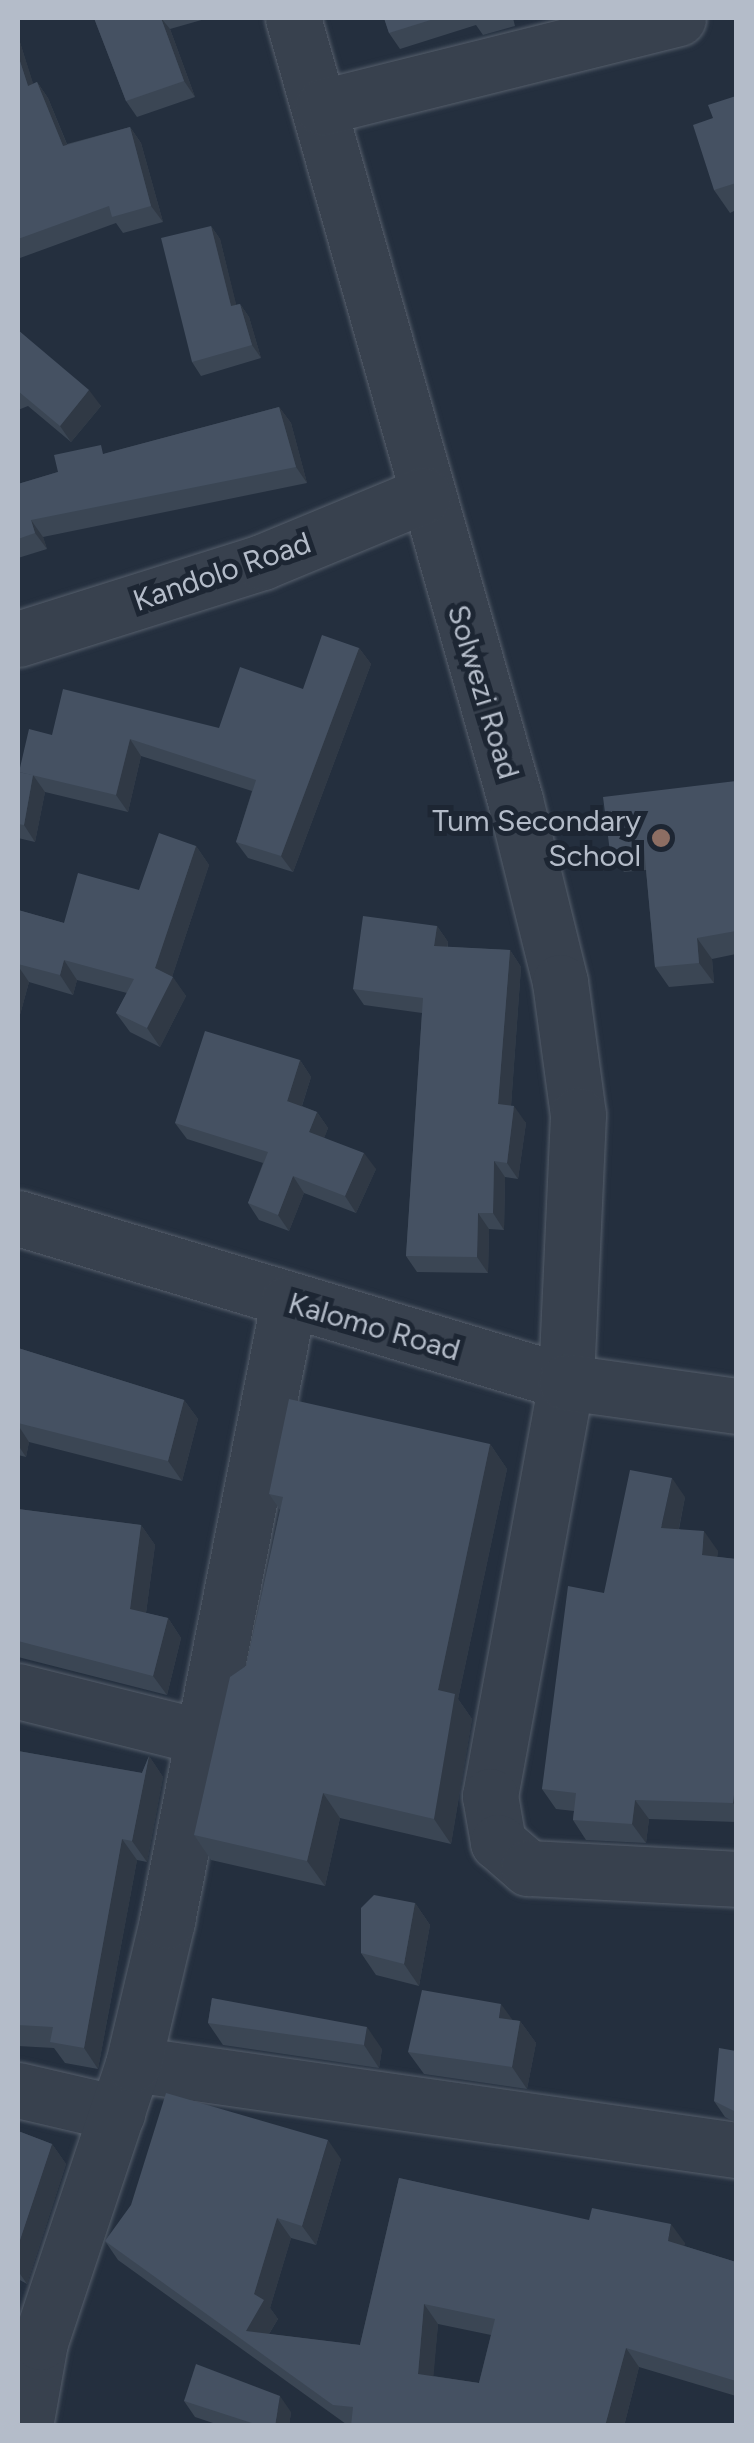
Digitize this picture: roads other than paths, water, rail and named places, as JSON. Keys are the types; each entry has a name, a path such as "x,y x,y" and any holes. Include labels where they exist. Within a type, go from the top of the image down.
{"street":[{"name":"Solwezi Road","path":"293,18 322,108 424,495 560,982 578,1116 566,1382 490,1796 498,1842 528,1868 736,1878"},
{"path":"322,108 547,36 678,18"},
{"name":"Kandolo Road","path":"18,638 262,562 424,495"},
{"name":"Kalomo Road","path":"18,1218 288,1303 566,1382 736,1406"},
{"path":"25,2426 40,2342 125,2088 204,1736 288,1303"},
{"path":"18,1691 204,1736"},
{"path":"18,2090 125,2088 736,2150"}],"place":[{"name":"Tum Secondary School","path":"661,838"}]}
